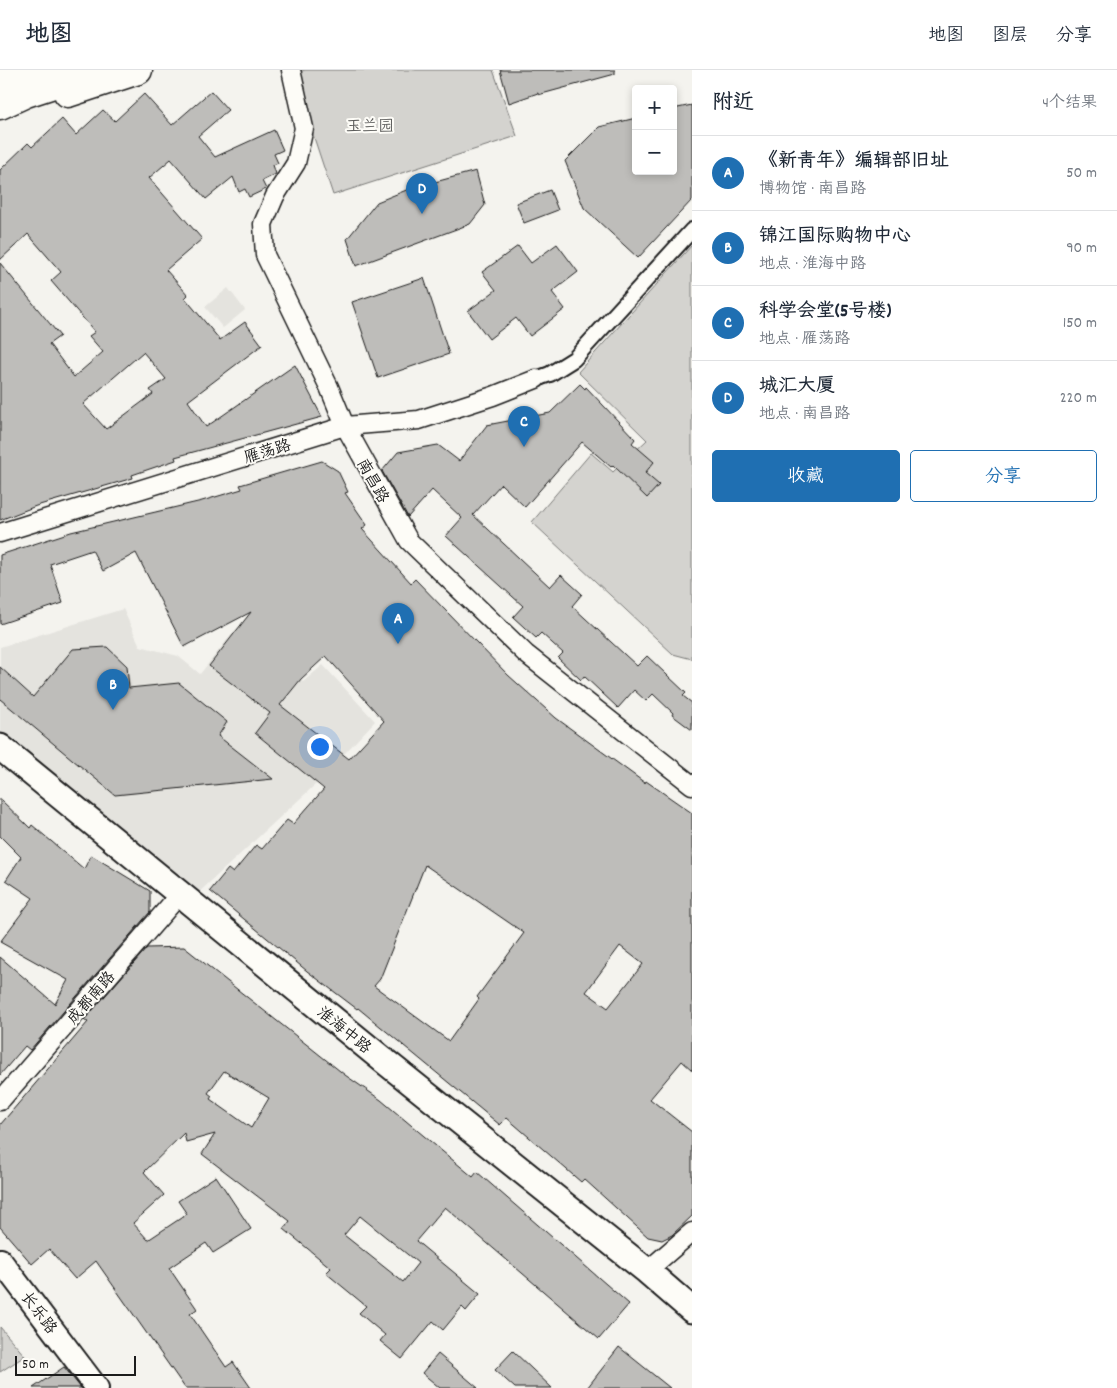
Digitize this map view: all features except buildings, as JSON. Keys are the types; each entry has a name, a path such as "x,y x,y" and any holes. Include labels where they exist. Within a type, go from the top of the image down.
{"main road":[{"path":"0,82 32,70"},
{"path":"0,90 52,70"},
{"path":"0,105 26,93 96,70"},
{"path":"0,115 138,70"},
{"name":"淮海中路","path":"0,747 648,1271 692,1310"}],"street":[{"name":"南昌路","path":"292,70 304,128 296,163 275,196 263,224 265,255 329,387 344,426 408,541 526,654 692,785"},
{"path":"536,379 574,359 692,230"},
{"name":"雁荡路","path":"0,533 344,426 419,420 493,396 536,379"},
{"name":"成都南路","path":"0,1100 180,894"},
{"path":"648,1271 692,1232"},
{"name":"长乐路","path":"0,1260 97,1388"}],"shaded area":[{"path":"228,288 245,310 223,328 205,307"},
{"path":"123,609 140,646 178,656 200,674 235,630 248,623 303,682 323,665 375,721 316,784 197,894 0,733 0,647"}],"green space":[{"name":"玉兰园","path":"305,70 493,70 517,136 333,195 293,74"},
{"path":"692,245 692,659 673,654 532,522 591,453 613,472 647,440 578,372"},
{"path":"0,1327 25,1356 0,1372"}],"place":[{"name":"城汇大厦","path":"422,214"},
{"name":"科学会堂(5号楼)","path":"524,447"},
{"name":"《新青年》编辑部旧址","path":"398,644"},
{"name":"锦江国际购物中心","path":"113,710"}]}
